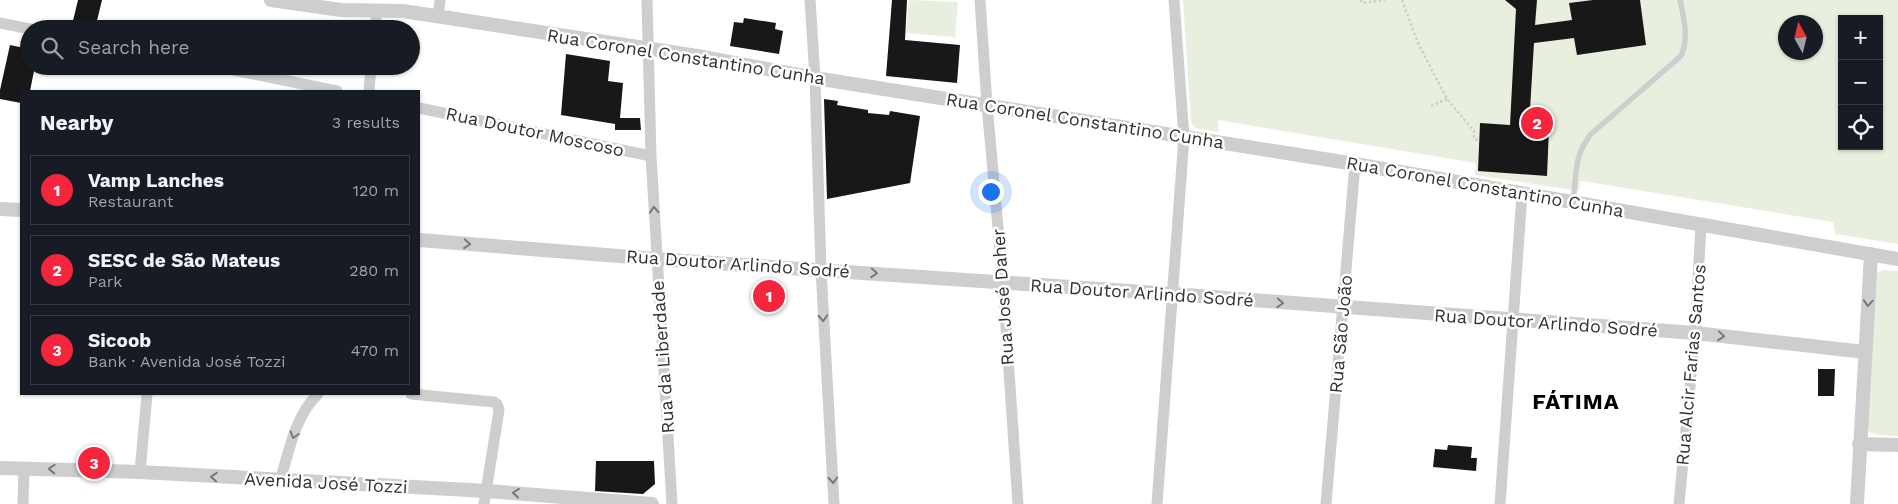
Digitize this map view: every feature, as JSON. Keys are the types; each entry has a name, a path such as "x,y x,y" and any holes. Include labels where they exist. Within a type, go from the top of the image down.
{"street":[{"name":"Rua Coronel Constantino Cunha","path":"270,0 373,5 1354,164 1898,259"},
{"path":"438,17 440,0"},
{"name":"Rua da Liberdade","path":"647,0 656,259 672,504"},
{"path":"810,0 815,78 821,269 834,504"},
{"name":"Rua José Daher","path":"980,0 1003,283 1018,504"},
{"path":"1157,504 1184,136 1174,0"},
{"path":"373,5 374,20"},
{"path":"0,23 20,27"},
{"path":"259,75 333,90"},
{"path":"369,90 370,75"},
{"name":"Rua Doutor Moscoso","path":"420,108 651,156"},
{"name":"Rua São João","path":"1326,504 1354,164"},
{"path":"1500,504 1522,194"},
{"path":"0,209 20,210"},
{"name":"Rua Alcir Farias Santos","path":"1679,504 1695,334 1702,226"},
{"name":"Rua Doutor Arlindo Sodré","path":"420,240 656,259 1173,294 1695,334 1865,352"},
{"path":"1857,504 1871,254"},
{"path":"140,472 147,395"},
{"path":"280,481 305,408 317,395"},
{"path":"420,395 494,402 499,407 486,497"},
{"path":"1859,444 1898,445"},
{"name":"Avenida José Tozzi","path":"0,468 140,472 486,497 652,504"},
{"path":"23,504 24,468"}],"lane":[{"path":"1572,203 1578,155 1582,146 1591,134 1681,56 1684,49 1685,36 1680,0"}],"path":[{"path":"1361,0 1362,3 1385,0"},
{"path":"1402,0 1418,43 1447,99 1474,131 1474,139 1479,140"},
{"path":"1432,106 1447,99"}],"green space":[{"path":"909,0 958,2 955,37 906,33"},
{"path":"1183,0 1898,0 1898,244 1835,234 1833,222 1582,181 1580,181 1579,191 1475,175 1476,163 1218,120 1219,132 1195,128 1191,122"},
{"path":"1882,270 1898,271 1898,436 1878,435 1867,430 1876,274"}],"building":[{"path":"78,0 102,0 97,20 73,20"},
{"path":"892,0 907,0 905,40 960,45 957,83 886,76"},
{"path":"1505,0 1537,0 1535,25 1572,20 1569,3 1593,0 1640,0 1646,45 1577,55 1574,38 1534,43 1529,126 1549,128 1547,176 1478,171 1480,123 1510,125 1516,9"},
{"path":"744,18 776,23 775,29 783,31 779,54 730,46 734,22 743,23"},
{"path":"10,45 20,47 20,75 33,75 30,90 20,90 20,103 0,99 0,90"},
{"path":"566,54 610,61 608,81 623,83 620,118 640,118 641,130 615,130 615,124 561,115"},
{"path":"824,99 838,101 837,105 868,110 868,113 889,115 890,111 920,116 910,183 827,199"},
{"path":"1818,369 1835,369 1834,396 1818,396"},
{"path":"1448,445 1472,447 1471,458 1477,458 1476,471 1433,467 1435,449 1447,450"},
{"path":"596,461 654,461 655,484 643,494 595,491"}],"place":[{"name":"SESC de São Mateus","path":"1537,123"},
{"name":"Vamp Lanches","path":"769,296"},
{"name":"Sicoob","path":"94,463"}],"district":[{"name":"FÁTIMA","path":"1576,401"}]}
